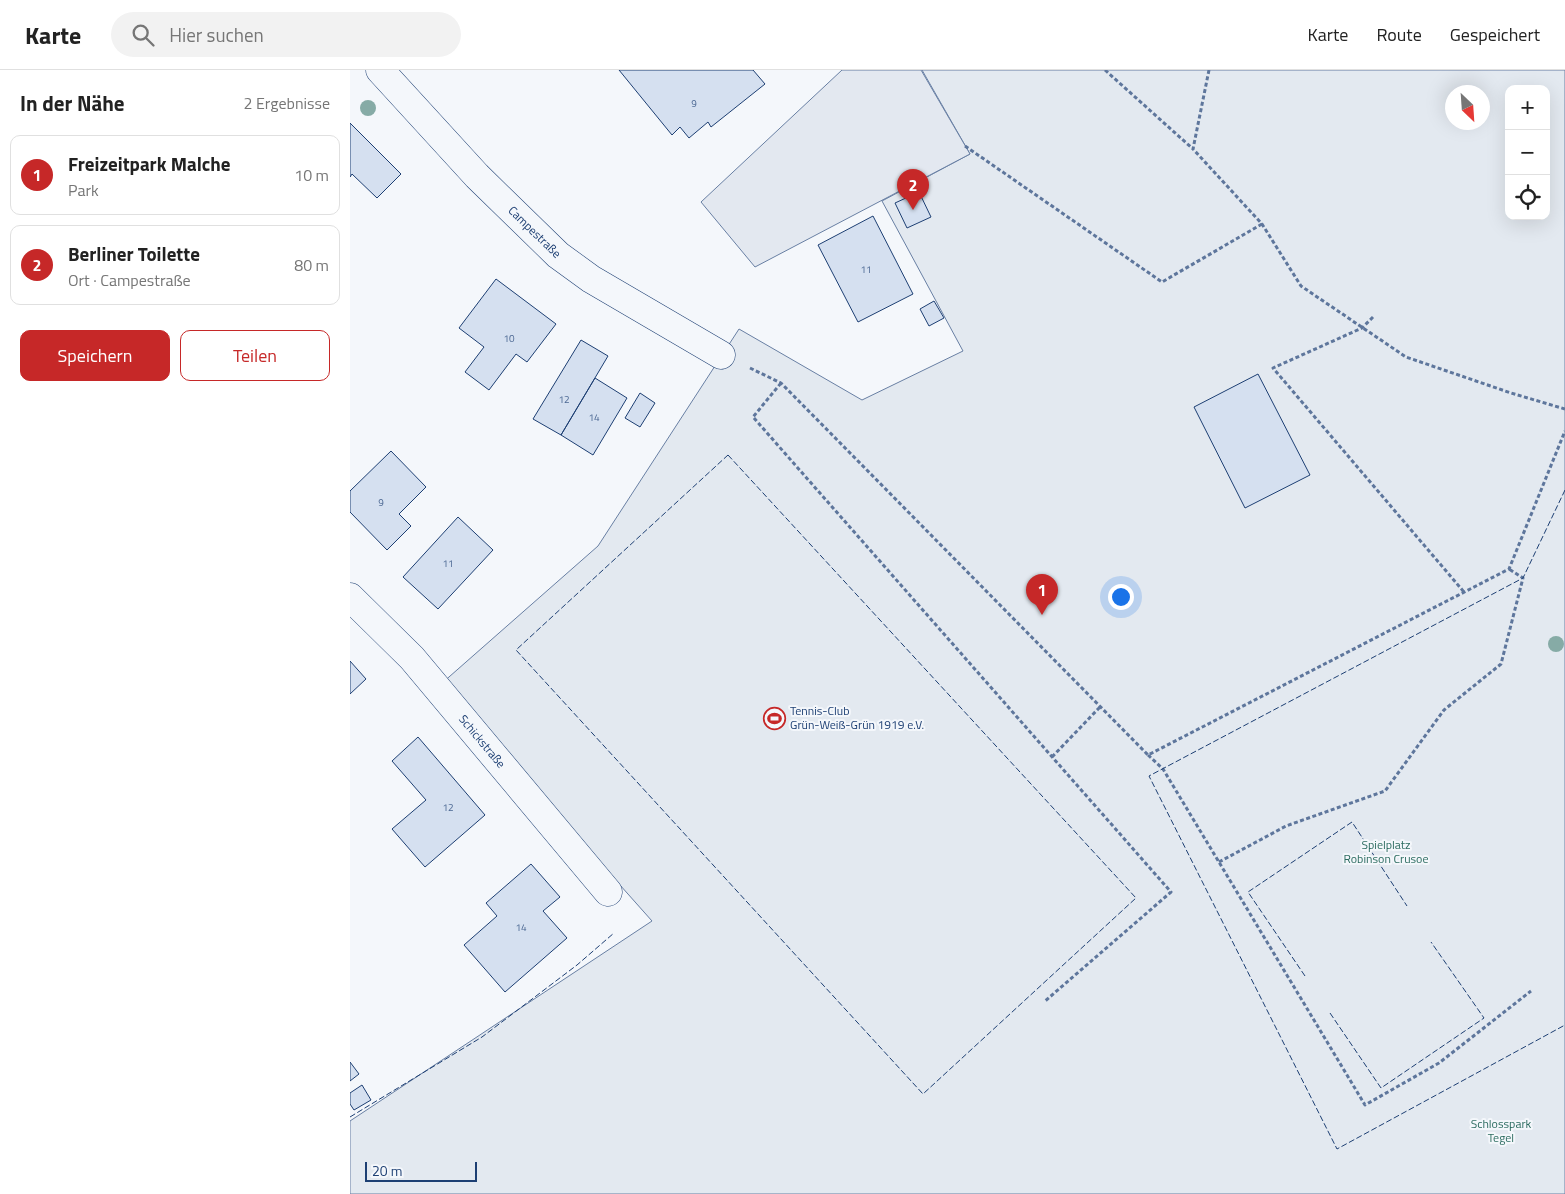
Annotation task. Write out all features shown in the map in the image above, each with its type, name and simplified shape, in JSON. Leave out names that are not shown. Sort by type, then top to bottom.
[{"type":"street","name":"Campestraße","points":[[380,70],[477,176],[558,255],[591,279],[721,355]]},
{"type":"street","name":"Schickstraße","points":[[350,597],[412,658],[608,892]]},
{"type":"path","points":[[1105,70],[1193,149],[1262,224],[1301,286],[1406,357],[1511,393],[1565,408]]},
{"type":"path","points":[[1193,149],[1209,70]]},
{"type":"path","points":[[965,146],[1162,282],[1262,224]]},
{"type":"path","points":[[1373,317],[1362,328],[1273,368],[1464,592]]},
{"type":"path","points":[[721,355],[781,383],[1163,769],[1365,1105],[1438,1063],[1531,991]]},
{"type":"path","points":[[781,383],[753,416],[1171,892],[1044,1002]]},
{"type":"path","points":[[1148,755],[1509,569],[1565,431]]},
{"type":"path","points":[[1219,862],[1286,826],[1384,791],[1444,710],[1501,664],[1522,578],[1509,569]]},
{"type":"path","points":[[1052,757],[1100,707]]},
{"type":"green space","points":[[922,70],[1565,70],[1565,1194],[350,1194],[350,1121],[652,921],[441,684],[598,546],[739,329],[862,400],[963,351],[882,201],[970,154]]},
{"type":"shaded area","points":[[842,70],[921,70],[970,154],[755,267],[701,202]]},
{"type":"building","points":[[619,70],[753,70],[765,84],[711,127],[708,122],[689,138],[680,127],[672,135]]},
{"type":"building","points":[[350,123],[401,174],[377,198],[352,174],[350,177]]},
{"type":"building","points":[[919,192],[931,217],[907,228],[895,203]]},
{"type":"building","points":[[873,216],[913,294],[858,322],[818,245]]},
{"type":"building","points":[[496,279],[556,324],[527,362],[516,354],[489,390],[465,372],[484,347],[459,328]]},
{"type":"building","points":[[934,301],[944,318],[929,326],[920,309]]},
{"type":"building","points":[[581,340],[608,356],[561,435],[533,419]]},
{"type":"building","points":[[1258,374],[1310,475],[1245,508],[1194,407]]},
{"type":"building","points":[[595,378],[627,398],[593,455],[561,435]]},
{"type":"building","points":[[640,393],[655,403],[640,427],[625,418]]},
{"type":"building","points":[[391,451],[426,487],[399,514],[411,526],[387,550],[350,512],[350,491]]},
{"type":"building","points":[[458,517],[493,550],[438,609],[403,577]]},
{"type":"building","points":[[350,661],[366,679],[350,694]]},
{"type":"building","points":[[418,737],[485,815],[425,867],[392,829],[426,800],[392,761]]},
{"type":"building","points":[[531,864],[560,897],[543,911],[567,938],[505,992],[464,945],[497,916],[486,903]]},
{"type":"building","points":[[350,1062],[359,1074],[350,1081]]},
{"type":"building","points":[[362,1085],[371,1100],[354,1110],[350,1104],[350,1093]]},
{"type":"fence","points":[[728,455],[1136,898],[923,1094],[516,650],[728,455]]},
{"type":"fence","points":[[1565,490],[1523,578],[1149,776],[1337,1149],[1565,1025]]},
{"type":"fence","points":[[1305,976],[1248,892],[1352,822],[1407,906]]},
{"type":"fence","points":[[350,1117],[482,1037],[577,965],[614,933]]},
{"type":"fence","points":[[1330,1013],[1381,1088],[1484,1018],[1431,942]]},
{"type":"place","name":"Berliner Toilette","points":[[913,210]]},
{"type":"place","name":"Freizeitpark Malche","points":[[1042,615]]},
{"type":"place","name":"Tennis-Club Grün-Weiß-Grün 1919 e.V.","points":[[774,718]]},
{"type":"park label","name":"Spielplatz Robinson Crusoe","points":[[1386,852]]},
{"type":"park label","name":"Schlosspark Tegel","points":[[1501,1131]]}]
